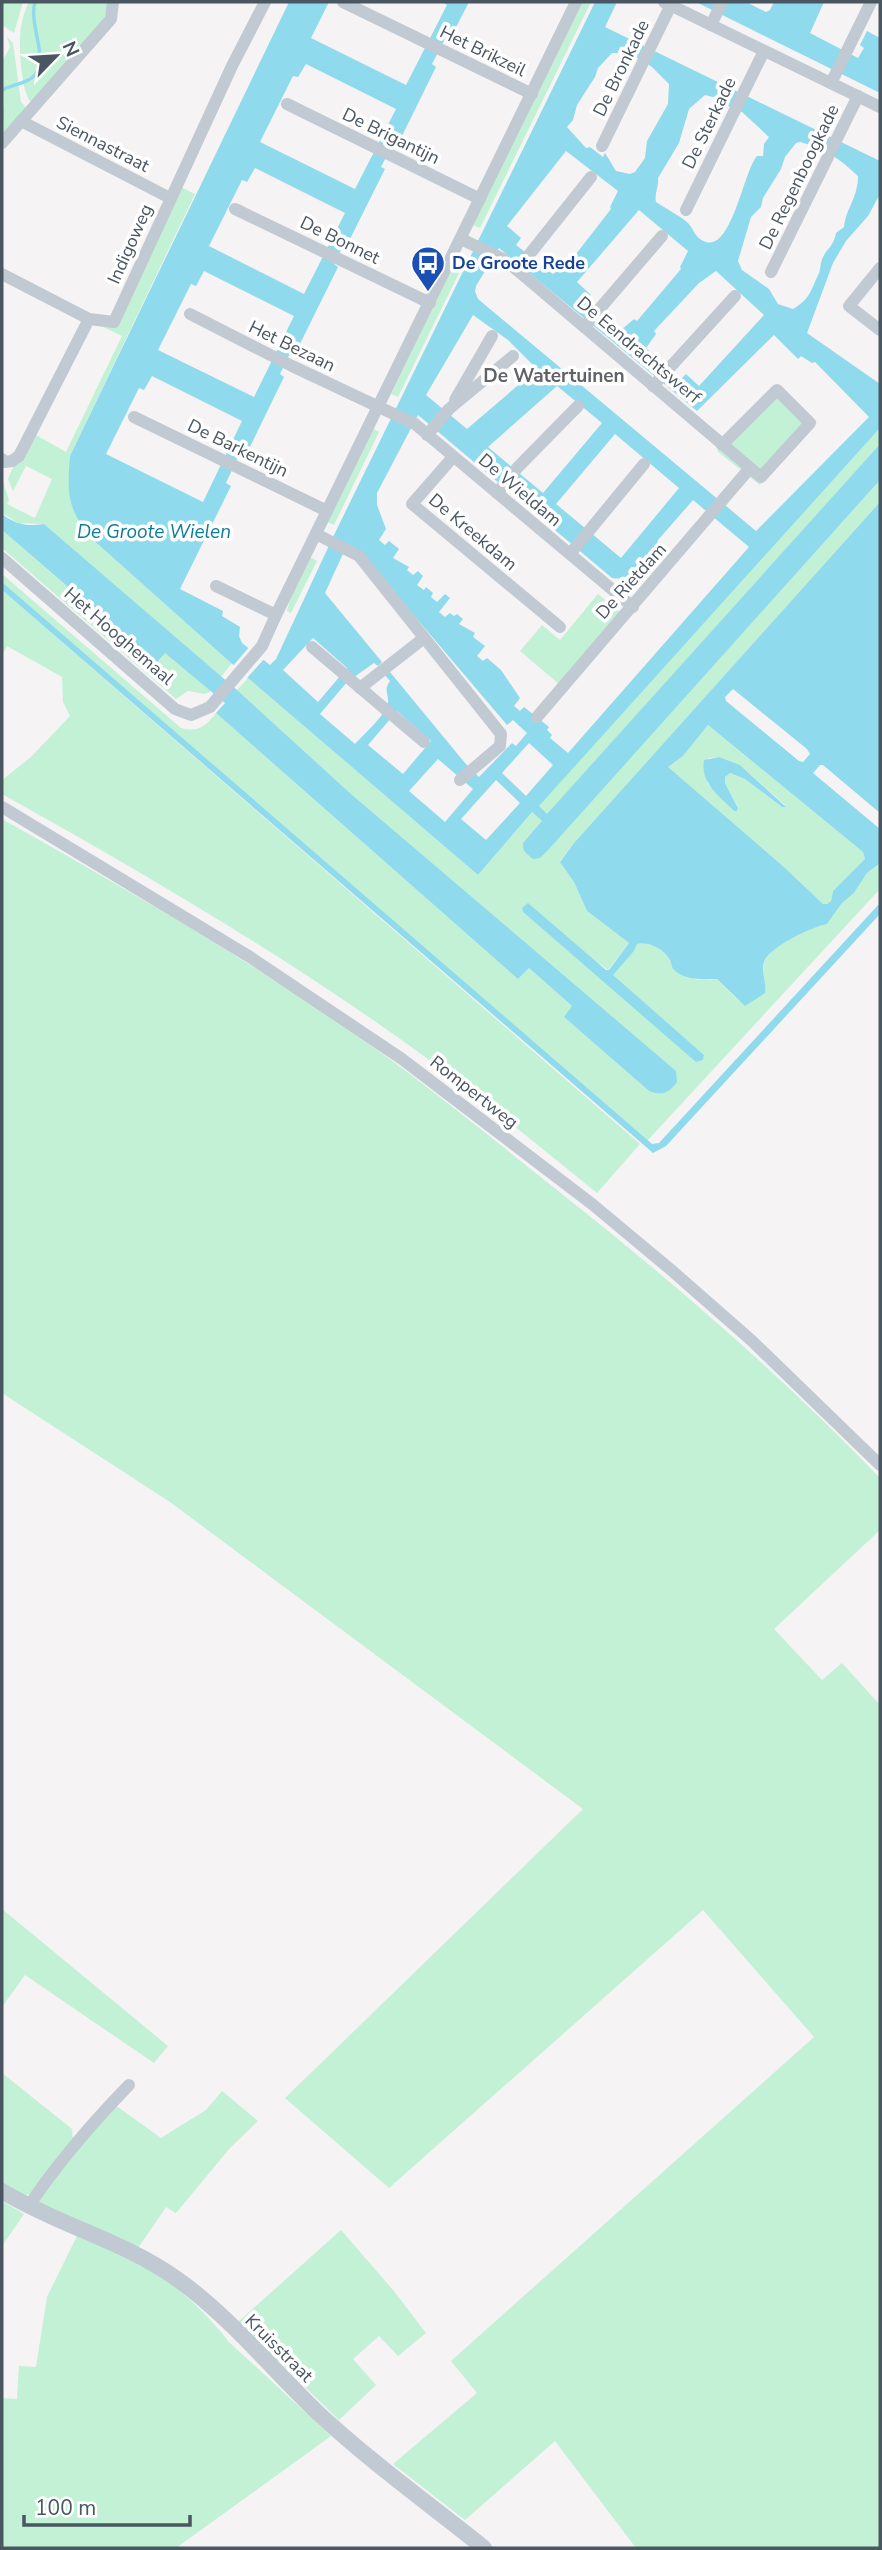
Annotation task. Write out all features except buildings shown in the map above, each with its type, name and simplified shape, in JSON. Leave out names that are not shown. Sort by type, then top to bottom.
[{"type":"street","points":[[2,143],[111,19],[113,2]]},
{"type":"street","name":"Indigoweg","points":[[89,318],[114,322],[232,66],[265,2]]},
{"type":"street","name":"Het Brikzeil","points":[[343,2],[531,94]]},
{"type":"street","points":[[216,586],[276,615],[327,511],[384,411],[430,303],[467,242],[480,199],[576,2]]},
{"type":"street","points":[[713,22],[722,2]]},
{"type":"street","points":[[833,80],[871,2]]},
{"type":"street","points":[[668,4],[713,22],[764,51],[833,80],[880,107]]},
{"type":"street","name":"De Bronkade","points":[[602,146],[651,46],[668,4]]},
{"type":"street","name":"De Sterkade","points":[[686,210],[764,51]]},
{"type":"street","name":"De Regenboogkade","points":[[771,272],[858,96]]},
{"type":"street","name":"De Brigantijn","points":[[287,104],[480,199]]},
{"type":"street","name":"Siennastraat","points":[[20,121],[170,198]]},
{"type":"street","points":[[518,268],[591,177]]},
{"type":"street","name":"De Bonnet","points":[[235,208],[430,303]]},
{"type":"street","points":[[586,326],[662,236]]},
{"type":"street","name":"De Eendrachtswerf","points":[[467,242],[518,268],[750,468]]},
{"type":"street","points":[[880,268],[849,306],[880,330]]},
{"type":"street","points":[[2,274],[89,318],[19,456],[12,461],[5,462],[2,459]]},
{"type":"street","points":[[655,384],[735,296]]},
{"type":"street","name":"Het Bezaan","points":[[190,314],[384,411]]},
{"type":"street","points":[[429,433],[449,409],[492,336]]},
{"type":"street","points":[[449,409],[513,356]]},
{"type":"street","points":[[722,445],[777,390],[810,423],[761,477],[750,468]]},
{"type":"street","points":[[499,490],[578,406]]},
{"type":"street","name":"De Wieldam","points":[[384,411],[429,433],[453,457],[499,490],[634,607]]},
{"type":"street","name":"De Barkentijn","points":[[134,417],[327,511]]},
{"type":"street","name":"De Kreekdam","points":[[453,457],[412,503],[559,627]]},
{"type":"street","points":[[571,551],[644,464]]},
{"type":"street","name":"De Rietdam","points":[[537,717],[626,611],[634,607],[750,468]]},
{"type":"street","points":[[316,534],[359,556],[499,731],[508,737],[460,780]]},
{"type":"street","name":"Het Hooghemaal","points":[[2,558],[175,709],[188,715],[197,714],[210,707],[218,698],[260,649],[276,615]]},
{"type":"street","points":[[357,685],[424,638]]},
{"type":"street","points":[[313,647],[424,742]]},
{"type":"street","name":"Rompertweg","points":[[2,807],[250,957],[402,1059],[592,1204],[670,1269],[761,1350],[880,1465]]},
{"type":"street","points":[[28,2207],[83,2132],[129,2085]]},
{"type":"street","name":"Kruisstraat","points":[[2,2191],[28,2207],[153,2262],[181,2281],[210,2306],[321,2416],[484,2548]]},
{"type":"green space","points":[[2,2],[23,2],[14,33],[2,25]]},
{"type":"green space","points":[[29,2],[108,2],[103,20],[32,103],[25,90],[20,44],[22,21]]},
{"type":"green space","points":[[582,2],[591,2],[480,228],[473,225]]},
{"type":"green space","points":[[7,37],[13,43],[21,102],[27,109],[2,138],[2,62],[10,47]]},
{"type":"green space","points":[[181,187],[195,194],[70,456],[91,538],[232,663],[221,677],[44,524],[18,523],[2,513],[2,478],[9,500],[7,504],[35,518],[52,479],[26,466],[13,491],[8,479],[14,465],[19,464],[36,435],[66,452],[122,336],[101,326],[110,325]]},
{"type":"green space","points":[[456,259],[464,263],[398,397],[391,394]]},
{"type":"green space","points":[[782,389],[817,422],[760,485],[717,451]]},
{"type":"green space","points":[[372,428],[379,432],[334,525],[327,522]]},
{"type":"green space","points":[[880,428],[880,444],[547,815],[538,806]]},
{"type":"green space","points":[[880,480],[880,502],[560,861],[574,882],[587,911],[629,943],[608,970],[522,908],[523,912],[697,1062],[704,1055],[612,975],[637,944],[660,949],[678,974],[689,978],[717,979],[739,1001],[764,978],[764,963],[768,956],[792,938],[827,924],[842,903],[854,893],[867,873],[880,863],[880,889],[647,1141],[2,582],[2,574],[181,728],[192,730],[201,727],[216,713],[518,979],[529,968],[573,1007],[564,1017],[649,1091],[675,1071],[351,794],[237,690],[248,678],[478,875],[532,812],[542,821],[540,858]]},
{"type":"green space","points":[[2,530],[155,663],[165,652],[211,691],[205,694],[188,691],[176,699],[2,548]]},
{"type":"green space","points":[[310,557],[317,561],[291,613],[287,611],[292,592]]},
{"type":"green space","points":[[2,590],[640,1144],[597,1193],[448,1074],[348,1003],[202,910],[2,794],[2,780],[31,757],[70,716],[63,702],[62,677],[7,646],[2,656]]},
{"type":"green space","points":[[598,594],[620,612],[559,684],[520,651],[542,625],[560,640]]},
{"type":"green space","points":[[708,725],[863,852],[865,859],[833,891],[831,901],[823,904],[667,767],[683,756]],"holes":[[[719,757],[740,765],[785,805],[782,807],[745,779],[730,773],[724,777],[738,807],[734,811],[707,783],[708,758]]]},
{"type":"green space","points":[[2,819],[220,946],[402,1068],[604,1227],[686,1296],[805,1403],[880,1478],[880,1530],[774,1629],[822,1680],[842,1663],[880,1705],[880,2548],[636,2548],[555,2441],[465,2520],[393,2464],[477,2393],[451,2361],[814,2037],[703,1910],[389,2188],[285,2098],[583,1809],[170,1502],[2,1393]]},
{"type":"green space","points":[[2,1909],[168,2046],[154,2063],[25,1975],[2,2007]]},
{"type":"green space","points":[[2,2073],[72,2129],[73,2139],[33,2192],[25,2195],[17,2194],[2,2184]]},
{"type":"green space","points":[[222,2091],[258,2121],[230,2148],[176,2213],[166,2207],[138,2248],[38,2202],[39,2194],[115,2105],[161,2138],[206,2110]]},
{"type":"green space","points":[[2,2201],[24,2214],[2,2246]]},
{"type":"green space","points":[[341,2230],[426,2333],[398,2356],[379,2336],[353,2359],[376,2385],[339,2420],[238,2322]]},
{"type":"green space","points":[[77,2236],[147,2267],[170,2283],[202,2311],[229,2342],[331,2436],[176,2548],[2,2548],[2,2398],[17,2399],[19,2366],[36,2367],[47,2297]]},
{"type":"water","name":"De Groote Wielen","points":[[289,2],[329,2],[311,38],[406,85],[447,5],[442,2],[469,2],[452,35],[448,33],[432,64],[436,67],[399,142],[395,140],[381,167],[385,169],[344,251],[341,250],[334,264],[338,267],[297,350],[293,347],[280,374],[284,377],[247,453],[241,451],[226,483],[231,486],[180,589],[223,611],[222,616],[240,627],[239,636],[242,643],[270,665],[276,659],[595,2],[617,2],[605,27],[880,161],[880,194],[868,216],[846,241],[833,263],[807,333],[880,384],[880,428],[539,806],[547,814],[880,444],[880,480],[540,858],[533,859],[523,848],[523,843],[542,821],[532,812],[478,875],[248,678],[91,538],[77,518],[70,500],[70,456]],"holes":[[[612,53],[629,53],[652,67],[669,84],[668,104],[647,141],[645,158],[635,172],[630,174],[616,171],[605,153],[603,157],[590,147],[586,148],[567,127],[573,120],[577,105],[598,68]],[[306,64],[396,109],[355,189],[260,142],[293,76],[298,77]],[[705,95],[717,96],[728,106],[742,112],[769,137],[764,144],[763,156],[757,156],[752,164],[730,222],[715,241],[702,241],[681,217],[656,202],[658,178],[679,143],[689,109]],[[800,142],[831,155],[858,176],[844,227],[836,233],[823,257],[809,294],[793,309],[778,304],[769,289],[742,270],[738,261],[751,217],[761,207],[763,198],[781,169],[785,157],[796,143]],[[566,151],[618,191],[611,209],[569,263],[567,261],[553,274],[516,245],[521,238],[507,226]],[[255,168],[345,213],[304,294],[209,246],[242,180],[247,182]],[[639,210],[688,251],[681,269],[637,321],[634,319],[620,331],[586,302],[591,295],[577,282]],[[499,248],[697,411],[774,335],[798,359],[801,356],[812,363],[815,362],[869,417],[756,531],[478,299],[476,286]],[[204,271],[294,316],[254,397],[158,350],[191,284],[196,286]],[[716,271],[764,315],[699,386],[686,374],[680,380],[646,348],[656,334],[654,331],[699,283]],[[473,315],[508,340],[537,369],[467,429],[426,395]],[[152,376],[242,421],[203,502],[106,454],[139,388],[144,390]],[[557,386],[602,423],[543,493],[488,447]],[[418,415],[612,578],[626,577],[638,569],[658,540],[693,500],[749,547],[568,753],[550,738],[552,735],[547,730],[549,727],[524,707],[520,711],[514,706],[520,698],[501,670],[487,658],[483,661],[477,656],[485,646],[473,637],[475,633],[459,624],[463,619],[457,614],[454,616],[450,613],[445,617],[439,612],[450,598],[445,594],[437,602],[426,587],[424,590],[417,585],[423,576],[418,571],[413,575],[407,570],[409,567],[393,558],[399,549],[389,541],[385,545],[379,540],[386,529],[377,505],[377,493]],[[615,434],[679,488],[621,558],[556,504]],[[347,545],[360,552],[507,725],[513,720],[527,733],[516,746],[512,743],[479,777],[390,672],[385,675],[390,681],[386,708],[355,744],[320,714],[347,682],[374,663],[378,666],[382,662],[325,593]],[[313,638],[347,668],[318,702],[283,670]],[[397,711],[431,741],[403,774],[368,745]],[[529,743],[553,765],[526,796],[502,773]],[[438,759],[473,789],[445,822],[409,791]],[[496,780],[520,803],[486,840],[461,819]]]},
{"type":"water","points":[[696,2],[746,2],[766,12],[774,2],[824,2],[810,33],[858,58],[864,48],[860,45],[867,31],[880,38],[880,93]]},
{"type":"water","points":[[880,502],[880,813],[823,765],[813,773],[880,829],[880,863],[867,873],[854,893],[842,903],[827,924],[793,938],[769,955],[763,968],[765,993],[745,1006],[717,979],[694,979],[678,974],[664,952],[651,945],[637,944],[613,975],[704,1055],[703,1060],[696,1062],[523,912],[522,908],[528,903],[606,970],[609,970],[629,943],[587,911],[574,882],[560,862],[574,843]],"holes":[[[733,689],[807,749],[810,754],[803,762],[726,701],[725,697]],[[708,725],[863,852],[865,859],[833,891],[831,901],[827,904],[823,904],[668,767],[683,756]]]},
{"type":"water","points":[[2,514],[22,524],[44,524],[237,690],[351,794],[676,1071],[677,1082],[674,1086],[661,1093],[649,1091],[564,1017],[572,1006],[529,968],[518,979],[216,713],[225,703],[165,653],[156,663],[2,530]]},
{"type":"water","points":[[2,582],[652,1144],[659,1143],[880,903],[880,914],[666,1146],[653,1153],[2,590]]},
{"type":"water","points":[[719,757],[740,765],[786,807],[782,807],[745,779],[730,773],[725,777],[725,783],[738,808],[734,811],[712,788],[705,776],[704,760]]},
{"type":"pier","points":[[251,645],[265,658],[246,679],[232,667]]},
{"type":"waterway","points":[[2,90],[30,79],[38,71],[40,53],[34,21],[35,2]]},
{"type":"waterway","points":[[2,109],[2,118]]},
{"type":"place","name":"De Groote Rede","points":[[428,293]]},
{"type":"district","name":"De Watertuinen","points":[[554,375]]}]
